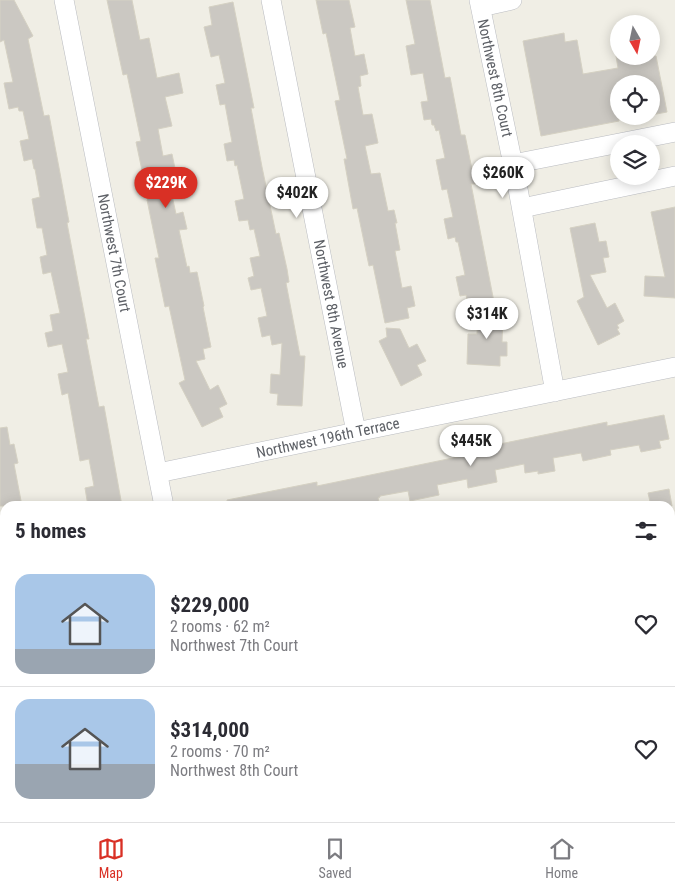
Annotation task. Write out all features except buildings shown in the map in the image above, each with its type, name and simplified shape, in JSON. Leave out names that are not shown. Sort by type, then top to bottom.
[{"type":"street","name":"Northwest 7th Court","points":[[64,0],[163,501]]},
{"type":"street","name":"Northwest 8th Avenue","points":[[272,0],[356,432]]},
{"type":"street","points":[[480,4],[512,0]]},
{"type":"street","name":"Northwest 8th Court","points":[[480,4],[522,208],[555,392]]},
{"type":"street","points":[[513,164],[675,132]]},
{"type":"street","points":[[522,208],[675,176]]},
{"type":"street","name":"Northwest 196th Terrace","points":[[158,473],[675,368]]}]
